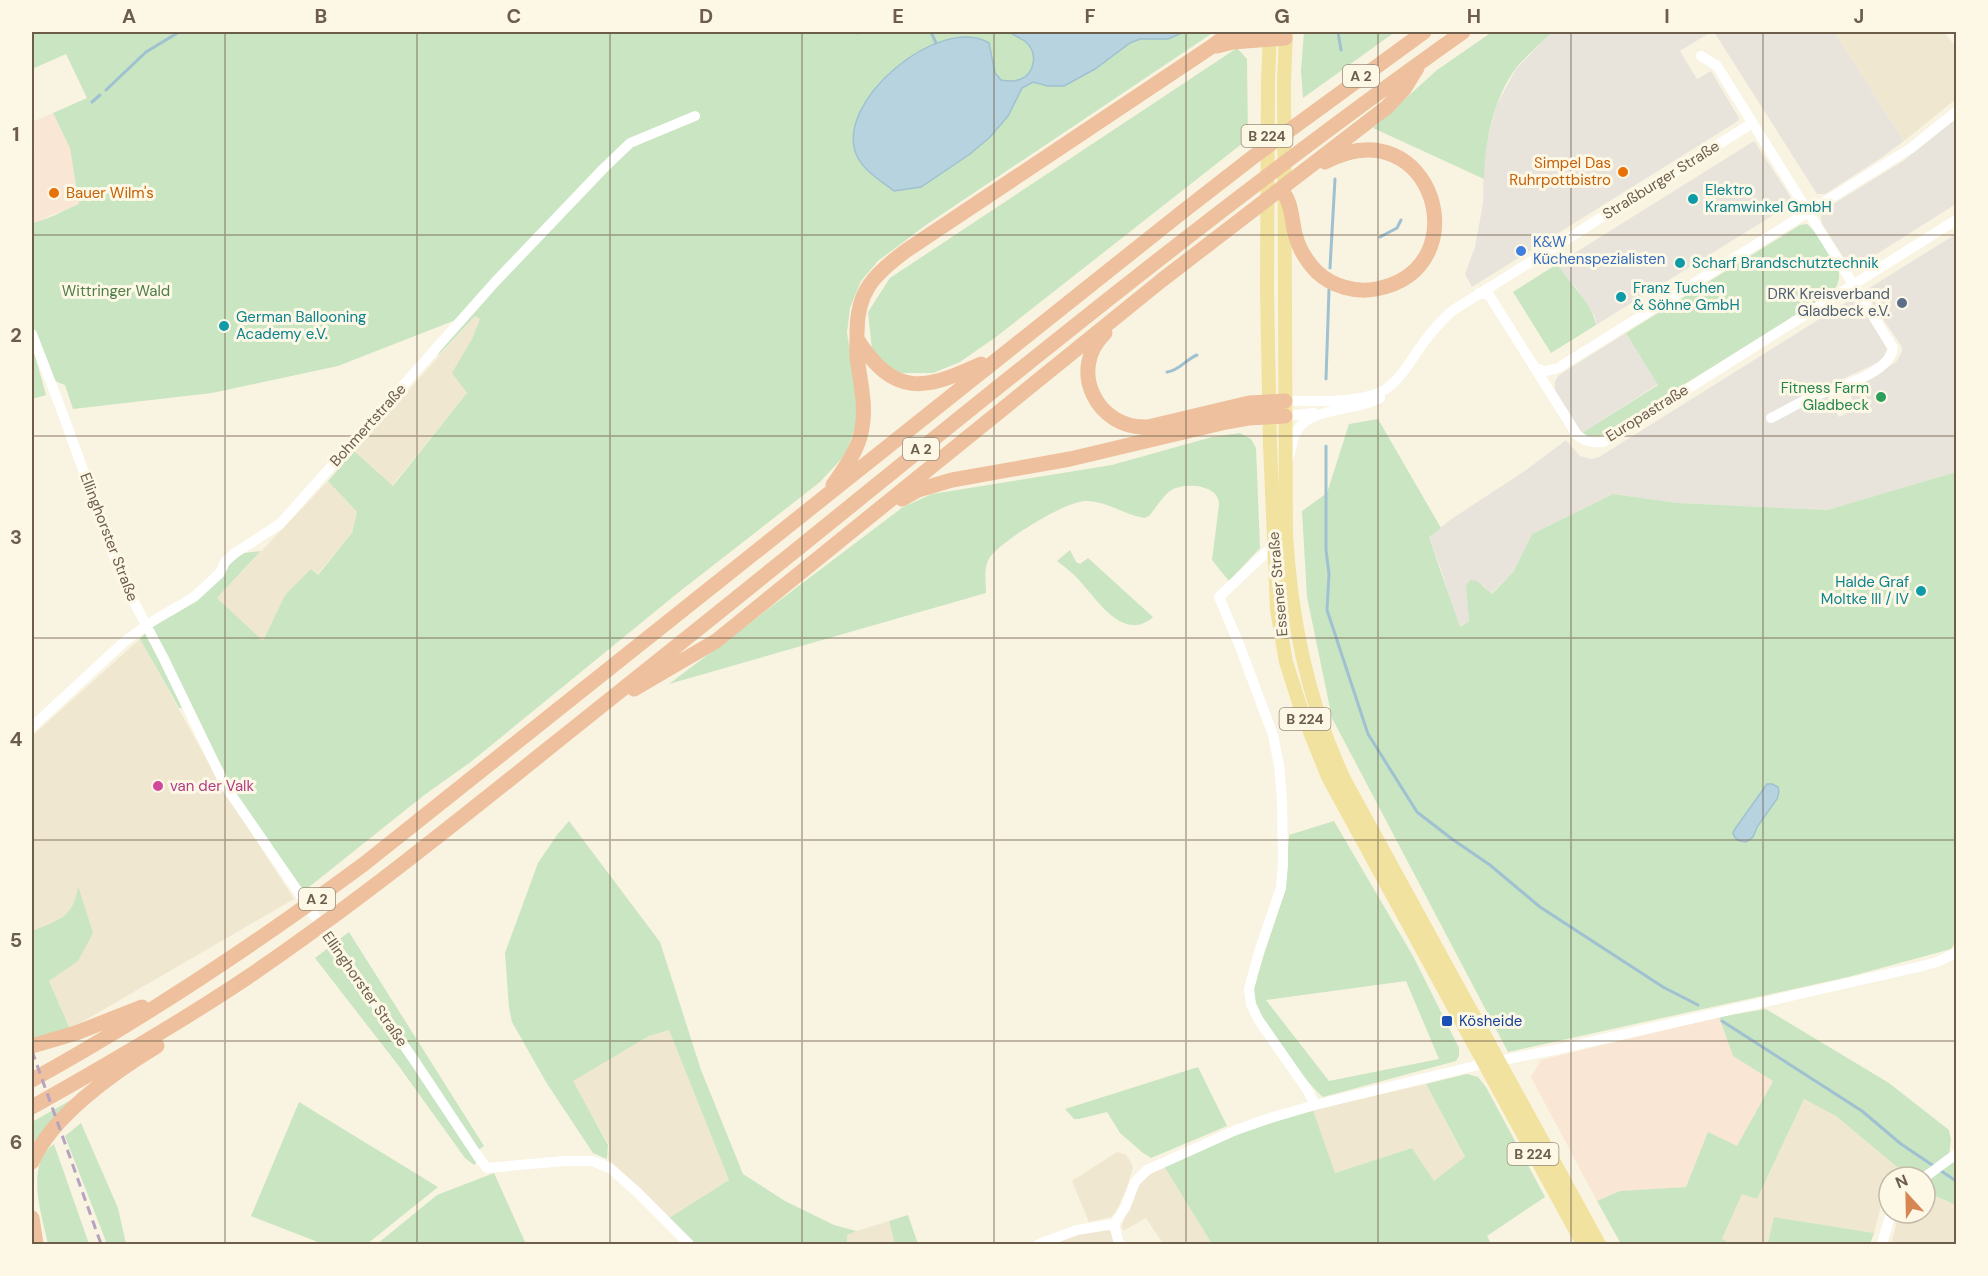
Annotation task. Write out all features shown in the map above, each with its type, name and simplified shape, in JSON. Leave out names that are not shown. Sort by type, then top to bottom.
[{"type":"highway","points":[[827,496],[852,456],[862,428],[864,398],[857,360],[857,312],[862,295],[871,281],[886,266],[1231,32]]},
{"type":"highway","name":"A 2","points":[[32,1080],[176,995],[265,936],[364,864],[1252,157],[1424,32]]},
{"type":"highway","name":"A 2","points":[[32,1107],[191,1014],[312,932],[407,861],[1252,187],[1463,32]]},
{"type":"highway","points":[[1211,47],[1277,34]]},
{"type":"highway","points":[[592,713],[716,640],[1162,280],[1387,106],[1404,89],[1420,62]]},
{"type":"highway","points":[[1286,197],[1291,207],[1295,235],[1300,248],[1316,271],[1335,284],[1367,291],[1383,288],[1409,275],[1423,260],[1432,241],[1436,219],[1435,209],[1424,181],[1411,166],[1393,156],[1368,149],[1338,155],[1298,176]]},
{"type":"highway","points":[[1162,280],[1158,288],[1110,328],[1094,347],[1088,376],[1090,387],[1101,407],[1117,421],[1136,428],[1225,407],[1285,401]]},
{"type":"highway","points":[[857,339],[868,357],[881,371],[896,380],[910,384],[927,385],[946,379],[1005,352]]},
{"type":"highway","points":[[873,514],[918,490],[952,480],[1070,459],[1201,426],[1248,418],[1277,417]]},
{"type":"highway","points":[[32,1046],[76,1033],[176,995]]},
{"type":"highway","points":[[32,1162],[46,1136],[76,1106],[140,1056],[177,1034],[191,1014]]},
{"type":"highway","points":[[32,1218],[36,1245]]},
{"type":"main road","name":"Essener Straße","points":[[1277,34],[1286,197],[1285,401],[1277,417],[1274,544],[1279,621],[1286,662],[1302,712],[1328,777],[1583,1245]]},
{"type":"main road","name":"Essener Straße","points":[[1277,34],[1267,290],[1269,401],[1277,417],[1285,476],[1287,553],[1293,605],[1303,658],[1326,737],[1346,782],[1599,1245]]},
{"type":"street","points":[[1701,56],[1717,66],[1751,124],[1893,348],[1892,356],[1865,376],[1836,390],[1816,395],[1771,418]]},
{"type":"street","points":[[1535,368],[1546,371],[1556,369],[1911,148],[1956,112]]},
{"type":"street","name":"Bohmertstraße","points":[[32,727],[125,641],[194,597],[220,573],[225,562],[280,524],[495,282],[630,143],[695,116]]},
{"type":"street","name":"Straßburger Straße","points":[[1479,293],[1751,124]]},
{"type":"street","name":"Europastraße","points":[[1479,293],[1489,295],[1577,435],[1594,443],[1603,442],[1956,220]]},
{"type":"street","points":[[1285,401],[1350,399],[1371,396],[1386,389],[1398,377],[1438,324],[1452,311],[1479,293]]},
{"type":"street","name":"Ellinghorster Straße","points":[[32,334],[62,409],[124,583],[226,787],[487,1168],[564,1161],[592,1161],[601,1164],[610,1168],[637,1192],[689,1245]]},
{"type":"street","points":[[1277,417],[1371,403],[1385,396],[1401,381],[1412,359]]},
{"type":"street","points":[[1285,476],[1296,433],[1307,419],[1322,412]]},
{"type":"street","points":[[1274,544],[1219,597],[1273,735],[1279,765],[1282,801],[1281,888],[1256,961],[1249,989],[1251,1004],[1258,1019],[1308,1091],[1315,1105]]},
{"type":"street","points":[[1039,1245],[1077,1230],[1114,1224],[1125,1208],[1135,1182],[1147,1170],[1236,1130],[1315,1105],[1498,1060],[1559,1049],[1918,967],[1937,962],[1956,953]]},
{"type":"street","points":[[1937,1168],[1952,1157]]},
{"type":"street","points":[[1114,1224],[1119,1245]]},
{"type":"street","points":[[1882,1245],[1888,1225]]},
{"type":"shaded area","points":[[1552,32],[1711,32],[1680,51],[1697,79],[1711,71],[1739,118],[1738,121],[1472,287],[1465,274],[1475,247],[1483,203],[1484,155],[1496,106],[1516,69]]},
{"type":"shaded area","points":[[1714,32],[1834,32],[1904,141],[1825,194],[1817,194]]},
{"type":"shaded area","points":[[1834,32],[1944,32],[1956,47],[1956,99],[1904,141]]},
{"type":"shaded area","points":[[53,113],[70,148],[79,204],[42,221],[32,223],[32,149],[35,148],[32,122]]},
{"type":"shaded area","points":[[1956,119],[1956,204],[1853,269],[1822,224],[1822,211],[1903,161]]},
{"type":"shaded area","points":[[1754,141],[1793,203],[1596,325],[1595,317],[1575,286],[1568,281],[1557,264]]},
{"type":"shaded area","points":[[1956,234],[1956,472],[1827,510],[1678,503],[1613,494],[1532,534],[1514,571],[1491,594],[1484,586],[1466,586],[1469,621],[1459,627],[1429,537],[1450,520],[1526,470],[1566,440],[1580,456],[1591,459],[1599,457],[1853,298],[1860,302],[1887,349],[1884,357],[1877,363],[1823,388],[1839,417],[1857,408],[1850,395],[1851,390],[1896,362],[1902,352],[1902,347],[1867,295],[1866,290]]},
{"type":"shaded area","points":[[475,316],[480,319],[472,339],[467,393],[392,486],[354,451]]},
{"type":"shaded area","points":[[1626,333],[1658,384],[1582,433],[1555,390],[1555,381],[1559,375]]},
{"type":"shaded area","points":[[328,481],[357,512],[352,533],[317,575],[312,569],[285,595],[263,642],[217,598]]},
{"type":"shaded area","points":[[140,639],[223,789],[294,899],[70,1029],[49,980],[78,961],[78,888],[76,901],[70,911],[58,920],[32,931],[32,736]]},
{"type":"shaded area","points":[[1719,1017],[1733,1056],[1773,1080],[1737,1146],[1708,1133],[1686,1187],[1620,1191],[1597,1201],[1531,1077],[1541,1060]]},
{"type":"shaded area","points":[[669,1030],[729,1180],[669,1218],[608,1160],[609,1145],[572,1081],[649,1036]]},
{"type":"shaded area","points":[[1426,1084],[1465,1158],[1434,1181],[1412,1148],[1335,1173],[1313,1110]]},
{"type":"shaded area","points":[[1804,1099],[1836,1116],[1895,1165],[1877,1165],[1877,1221],[1874,1233],[1774,1217],[1769,1243],[1772,1244],[1732,1244],[1722,1240],[1742,1193],[1757,1199]]},
{"type":"shaded area","points":[[1117,1152],[1125,1154],[1133,1168],[1126,1190],[1116,1212],[1111,1217],[1089,1222],[1072,1181]]},
{"type":"shaded area","points":[[1164,1166],[1212,1244],[1163,1244],[1146,1218],[1123,1231],[1122,1225],[1131,1195],[1143,1178]]},
{"type":"shaded area","points":[[1937,1196],[1956,1205],[1956,1244],[1891,1244],[1896,1225],[1937,1225]]},
{"type":"shaded area","points":[[889,1221],[895,1244],[847,1244],[846,1234]]},
{"type":"shaded area","points":[[1107,1229],[1113,1233],[1114,1244],[1046,1244],[1077,1233]]},
{"type":"shaded area","points":[[907,1242],[918,1244],[895,1244]]},
{"type":"green space","name":"Wittringer Wald","points":[[32,32],[1214,32],[926,225],[878,261],[861,281],[850,308],[847,333],[858,399],[855,427],[846,454],[820,482],[679,592],[472,761],[423,796],[304,891],[245,812],[191,707],[179,708],[140,639],[155,623],[177,611],[236,554],[261,551],[217,598],[263,641],[285,595],[311,569],[318,575],[352,533],[357,512],[328,481],[354,451],[393,486],[467,393],[452,373],[472,339],[480,319],[475,316],[438,356],[453,321],[338,366],[212,393],[73,409],[65,385],[54,379],[32,325],[32,223],[79,204],[70,148],[53,113],[87,98],[66,54],[32,69]]},
{"type":"green space","points":[[1304,32],[1395,32],[1303,98],[1301,71]]},
{"type":"green space","points":[[1492,32],[1552,32],[1516,68],[1501,93],[1488,136],[1484,179],[1373,128],[1437,70]]},
{"type":"green space","points":[[1237,48],[1247,59],[1248,139],[996,337],[960,362],[933,373],[894,373],[872,350],[868,312],[890,278]]},
{"type":"green space","points":[[1807,224],[1826,247],[1837,268],[1839,278],[1834,291],[1603,435],[1587,436],[1582,433],[1658,385],[1626,333],[1800,225]]},
{"type":"green space","points":[[1557,264],[1586,301],[1596,325],[1551,353],[1513,292]]},
{"type":"green space","points":[[32,345],[46,395],[32,399]]},
{"type":"green space","points":[[1378,419],[1441,528],[1429,537],[1460,627],[1469,621],[1466,586],[1470,580],[1477,581],[1492,594],[1514,571],[1532,534],[1613,494],[1678,503],[1827,510],[1956,472],[1956,941],[1951,949],[1848,977],[1508,1052],[1332,718],[1307,597],[1302,511],[1327,493],[1349,424]]},
{"type":"green space","points":[[1240,433],[1251,439],[1256,448],[1260,548],[1229,581],[1212,560],[1219,505],[1218,498],[1213,492],[1199,486],[1175,488],[1164,496],[1149,516],[1144,518],[1101,503],[1077,502],[1035,523],[1007,541],[990,557],[985,575],[986,593],[669,684],[903,507],[932,494],[1112,465],[1212,437]]},
{"type":"green space","points":[[1070,550],[1076,562],[1080,564],[1088,558],[1153,617],[1142,624],[1132,625],[1112,616],[1077,577],[1057,561]]},
{"type":"green space","points":[[569,821],[660,942],[701,1070],[743,1174],[785,1201],[834,1225],[856,1231],[847,1235],[847,1244],[694,1244],[669,1218],[729,1180],[669,1030],[649,1036],[573,1081],[608,1145],[607,1159],[593,1153],[546,1082],[512,1022],[505,953],[538,863]]},
{"type":"green space","points":[[1334,821],[1413,956],[1459,1048],[1456,1061],[1323,1097],[1284,1050],[1263,1020],[1253,997],[1254,985],[1285,890],[1289,835]],"holes":[[[1406,981],[1439,1059],[1329,1081],[1266,1000]]]},
{"type":"green space","points":[[78,886],[93,933],[78,961],[49,981],[70,1029],[32,1040],[32,931],[57,920],[69,911],[76,897]]},
{"type":"green space","points":[[349,932],[484,1146],[473,1154],[478,1160],[474,1165],[465,1158],[398,1065],[315,958]]},
{"type":"green space","points":[[1766,1009],[1889,1083],[1949,1130],[1951,1140],[1949,1156],[1956,1161],[1956,1205],[1937,1196],[1937,1165],[1895,1165],[1836,1116],[1804,1099],[1757,1199],[1742,1194],[1722,1239],[1732,1244],[1621,1244],[1597,1201],[1620,1191],[1686,1187],[1708,1132],[1737,1146],[1773,1081],[1733,1056],[1719,1017]]},
{"type":"green space","points":[[1198,1067],[1227,1126],[1151,1158],[1120,1133],[1107,1112],[1074,1119],[1065,1109]]},
{"type":"green space","points":[[1467,1074],[1478,1077],[1486,1087],[1545,1197],[1487,1236],[1491,1244],[1212,1244],[1164,1166],[1234,1135],[1313,1110],[1335,1173],[1412,1148],[1434,1181],[1465,1157],[1426,1084]]},
{"type":"green space","points":[[76,1097],[32,1151],[32,1122]]},
{"type":"green space","points":[[299,1102],[438,1187],[367,1244],[323,1244],[251,1216]]},
{"type":"green space","points":[[81,1123],[118,1208],[126,1244],[107,1244],[65,1136]]},
{"type":"green space","points":[[54,1144],[89,1244],[48,1244],[39,1205],[37,1177],[45,1153]]},
{"type":"green space","points":[[494,1173],[526,1244],[377,1244],[437,1195]]},
{"type":"green space","points":[[908,1215],[918,1244],[907,1242],[895,1244],[889,1221]]},
{"type":"green space","points":[[1774,1217],[1874,1233],[1870,1244],[1772,1244],[1768,1243]]},
{"type":"water","points":[[1010,32],[1184,32],[1168,39],[1140,39],[1130,43],[1095,69],[1064,86],[1048,86],[1033,82],[1022,88],[1008,116],[990,137],[970,154],[921,187],[894,191],[864,166],[857,156],[854,134],[860,111],[875,89],[896,68],[920,51],[945,40],[969,37],[989,43],[995,73],[1001,80],[1019,80],[1026,76],[1032,68],[1033,57],[1026,42]]},
{"type":"water","points":[[1767,784],[1778,787],[1777,799],[1757,827],[1753,837],[1746,842],[1738,840],[1733,833],[1735,829]]},
{"type":"waterway","points":[[106,90],[146,52],[179,32]]},
{"type":"waterway","points":[[931,32],[936,43]]},
{"type":"waterway","points":[[1338,32],[1341,50]]},
{"type":"waterway","points":[[92,102],[100,95]]},
{"type":"waterway","points":[[1330,268],[1335,179]]},
{"type":"waterway","points":[[1380,237],[1397,228],[1401,220]]},
{"type":"waterway","points":[[1326,379],[1329,289]]},
{"type":"waterway","points":[[1167,372],[1197,355]]},
{"type":"waterway","points":[[1326,446],[1326,550],[1329,574],[1327,610],[1368,734],[1417,812],[1490,865],[1540,907],[1663,987],[1698,1005]]},
{"type":"waterway","points":[[1722,1021],[1862,1111],[1901,1144],[1956,1181]]},
{"type":"railway","points":[[32,1051],[101,1244]]},
{"type":"place","name":"Simpel Das Ruhrpottbistro","points":[[1623,172]]},
{"type":"place","name":"Bauer Wilm's","points":[[54,193]]},
{"type":"place","name":"Elektro Kramwinkel GmbH","points":[[1693,199]]},
{"type":"place","name":"K&W Küchenspezialisten","points":[[1521,251]]},
{"type":"place","name":"Scharf Brandschutztechnik","points":[[1680,263]]},
{"type":"place","name":"Franz Tuchen & Söhne GmbH","points":[[1621,297]]},
{"type":"place","name":"DRK Kreisverband Gladbeck e.V.","points":[[1902,303]]},
{"type":"place","name":"German Ballooning Academy e.V.","points":[[224,326]]},
{"type":"place","name":"Fitness Farm Gladbeck","points":[[1881,397]]},
{"type":"place","name":"Halde Graf Moltke III / IV","points":[[1921,591]]},
{"type":"place","name":"van der Valk","points":[[158,786]]},
{"type":"place","name":"Kösheide","points":[[1447,1021]]}]
